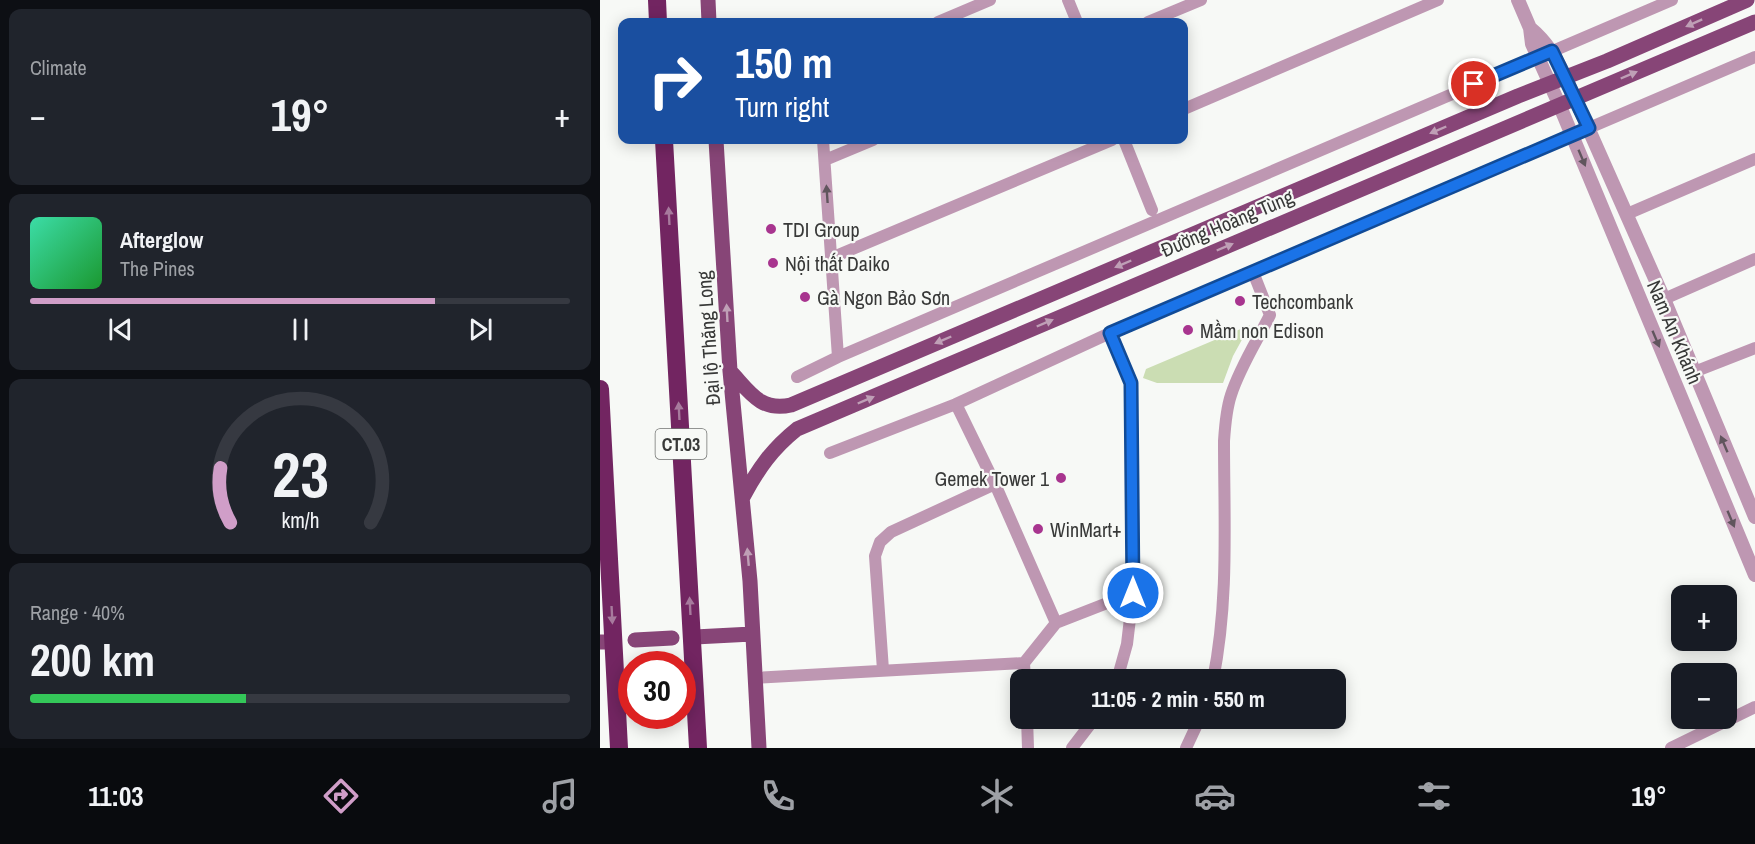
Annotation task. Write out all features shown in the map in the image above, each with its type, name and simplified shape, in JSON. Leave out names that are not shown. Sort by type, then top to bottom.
[{"type":"highway","points":[[657,0],[658,18]]},
{"type":"highway","name":"CT.03","points":[[664,144],[698,748]]},
{"type":"highway","points":[[600,389],[619,748]]},
{"type":"main road","points":[[708,0],[709,18]]},
{"type":"main road","name":"Đường Hoàng Tùng","points":[[730,371],[763,404],[782,407],[791,405],[1747,0]]},
{"type":"main road","name":"Đường Hoàng Tùng","points":[[743,497],[758,468],[797,429],[1755,22]]},
{"type":"main road","name":"Đại lộ Thăng Long","points":[[716,144],[730,371],[743,497],[759,748]]},
{"type":"main road","points":[[694,637],[752,634]]},
{"type":"main road","points":[[635,640],[672,638]]},
{"type":"street","points":[[947,18],[990,0]]},
{"type":"street","points":[[1068,0],[1075,18]]},
{"type":"street","points":[[1165,0],[1169,14]]},
{"type":"street","points":[[1158,18],[1201,0]]},
{"type":"street","points":[[1188,107],[1438,0]]},
{"type":"street","points":[[1518,0],[1530,28]]},
{"type":"street","points":[[797,377],[838,357],[1672,0]]},
{"type":"street","name":"Nam An Khánh","points":[[1530,28],[1552,51],[1566,78],[1694,372],[1750,493],[1755,517]]},
{"type":"street","name":"Nam An Khánh","points":[[1530,28],[1532,44],[1755,575]]},
{"type":"street","points":[[830,453],[956,404],[1110,333],[1755,57]]},
{"type":"street","points":[[823,144],[838,357]]},
{"type":"street","points":[[825,160],[863,144]]},
{"type":"street","points":[[831,258],[1102,144]]},
{"type":"street","points":[[1126,144],[1152,210]]},
{"type":"street","points":[[1627,214],[1755,159]]},
{"type":"street","points":[[1664,299],[1755,259]]},
{"type":"street","points":[[1628,270],[1647,262]]},
{"type":"street","points":[[1215,669],[1224,599],[1226,416],[1240,373],[1270,315],[1253,272]]},
{"type":"street","points":[[1110,333],[1131,383],[1133,593],[1127,645],[1120,669]]},
{"type":"street","points":[[1694,372],[1755,348]]},
{"type":"street","points":[[956,404],[995,484],[1056,622]]},
{"type":"street","points":[[883,670],[875,556],[880,542],[891,532],[995,484]]},
{"type":"street","points":[[1024,669],[1024,663],[1056,622],[1133,593]]},
{"type":"street","points":[[755,678],[1024,663]]},
{"type":"street","points":[[1671,748],[1696,743],[1755,707]]},
{"type":"street","points":[[1027,729],[1028,748]]},
{"type":"street","points":[[1072,748],[1087,729]]},
{"type":"street","points":[[1186,748],[1195,729]]},
{"type":"green space","points":[[1250,325],[1233,356],[1223,383],[1157,383],[1143,378],[1146,369]]},
{"type":"place","name":"TDI Group","points":[[771,229]]},
{"type":"place","name":"Nội thất Daiko","points":[[773,263]]},
{"type":"place","name":"Gà Ngon Bảo Sơn","points":[[805,297]]},
{"type":"place","name":"Techcombank","points":[[1240,301]]},
{"type":"place","name":"Mầm non Edison","points":[[1188,330]]},
{"type":"place","name":"Gemek Tower 1","points":[[1061,478]]},
{"type":"place","name":"WinMart+","points":[[1038,529]]},
{"type":"route","points":[[1133,593],[1131,383],[1110,333],[1589,128],[1552,51],[1474,84]]}]
